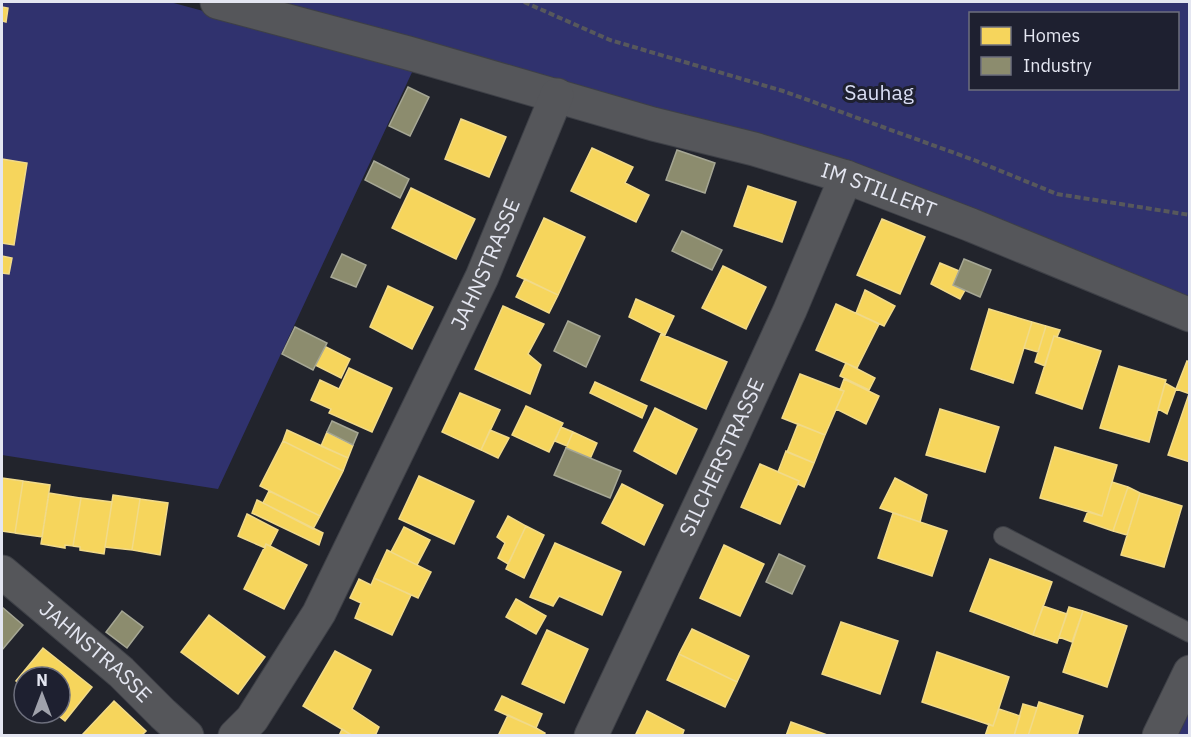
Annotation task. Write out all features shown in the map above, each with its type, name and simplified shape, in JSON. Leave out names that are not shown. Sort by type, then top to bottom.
[{"type":"street","points":[[217,2],[557,95]]},
{"type":"street","name":"IM STILLERT","points":[[557,95],[653,124],[754,149],[846,177],[971,225],[1190,315]]},
{"type":"street","name":"JAHNSTRASSE","points":[[235,735],[252,719],[319,613],[482,277],[557,95]]},
{"type":"street","name":"SILCHERSTRASSE","points":[[591,735],[790,310],[846,177]]},
{"type":"street","name":"JAHNSTRASSE","points":[[2,572],[122,672],[169,721],[187,735]]},
{"type":"street","points":[[1159,735],[1190,672]]},
{"type":"lane","points":[[1003,536],[1190,633]]},
{"type":"path","points":[[524,2],[610,40],[783,91],[974,160],[1057,195],[1190,215]]},
{"type":"green space","points":[[2,2],[170,2],[414,68],[218,489],[2,455]]},
{"type":"green space","name":"Sauhag","points":[[217,2],[1189,2],[1189,315],[971,225]]},
{"type":"green space","points":[[1189,672],[1189,735],[1159,735]]},
{"type":"building: Homes","points":[[2,7],[8,8],[6,22],[2,21]]},
{"type":"building: Homes","points":[[461,119],[506,137],[489,177],[445,159]]},
{"type":"building: Homes","points":[[592,148],[633,167],[625,183],[649,195],[636,222],[571,191]]},
{"type":"building: Homes","points":[[2,159],[27,163],[14,245],[2,243]]},
{"type":"building: Homes","points":[[748,186],[796,202],[782,242],[734,226]]},
{"type":"building: Homes","points":[[411,188],[475,219],[456,259],[392,228]]},
{"type":"building: Homes","points":[[544,218],[585,237],[558,295],[517,276]]},
{"type":"building: Homes","points":[[882,219],[925,237],[900,294],[857,275]]},
{"type":"building: Homes","points":[[2,256],[12,258],[9,274],[2,273]]},
{"type":"building: Homes","points":[[940,263],[959,271],[953,285],[965,290],[960,299],[931,284]]},
{"type":"building: Homes","points":[[723,266],[766,287],[746,329],[702,308]]},
{"type":"building: Homes","points":[[525,279],[558,295],[549,313],[516,297]]},
{"type":"building: Homes","points":[[388,286],[433,307],[412,349],[370,327]]},
{"type":"building: Homes","points":[[865,290],[895,306],[884,326],[856,313]]},
{"type":"building: Homes","points":[[636,299],[674,316],[665,335],[629,317]]},
{"type":"building: Homes","points":[[836,304],[879,324],[857,368],[816,350]]},
{"type":"building: Homes","points":[[503,306],[544,324],[528,354],[541,365],[530,394],[475,369]]},
{"type":"building: Homes","points":[[989,309],[1032,322],[1013,383],[971,369]]},
{"type":"building: Homes","points":[[1032,322],[1046,326],[1038,352],[1024,348]]},
{"type":"building: Homes","points":[[1046,326],[1060,330],[1057,337],[1054,336],[1045,366],[1035,362]]},
{"type":"building: Homes","points":[[661,334],[727,362],[706,409],[641,380]]},
{"type":"building: Homes","points":[[1054,336],[1101,351],[1082,409],[1036,393]]},
{"type":"building: Homes","points":[[324,346],[350,359],[341,378],[315,365]]},
{"type":"building: Homes","points":[[1187,361],[1190,362],[1190,394],[1176,389]]},
{"type":"building: Homes","points":[[846,363],[875,378],[869,390],[840,376]]},
{"type":"building: Homes","points":[[1119,366],[1166,380],[1149,442],[1100,428]]},
{"type":"building: Homes","points":[[349,368],[392,388],[372,432],[329,413],[331,409],[311,400],[320,380],[339,389]]},
{"type":"building: Homes","points":[[800,374],[844,391],[825,435],[782,418]]},
{"type":"building: Homes","points":[[844,379],[879,396],[866,424],[836,409],[844,391],[840,390]]},
{"type":"building: Homes","points":[[595,382],[647,406],[642,418],[590,393]]},
{"type":"building: Homes","points":[[1165,383],[1176,389],[1167,414],[1158,409]]},
{"type":"building: Homes","points":[[460,393],[500,410],[481,450],[442,432]]},
{"type":"building: Homes","points":[[1190,394],[1190,462],[1168,455]]},
{"type":"building: Homes","points":[[526,406],[563,423],[549,452],[512,435]]},
{"type":"building: Homes","points":[[655,408],[697,429],[676,474],[634,451]]},
{"type":"building: Homes","points":[[940,409],[999,427],[985,472],[926,455]]},
{"type":"building: Homes","points":[[798,424],[825,435],[814,463],[787,452]]},
{"type":"building: Homes","points":[[561,427],[573,432],[567,446],[555,441]]},
{"type":"building: Homes","points":[[287,430],[348,458],[343,471],[283,441]]},
{"type":"building: Homes","points":[[490,430],[509,438],[498,458],[481,450]]},
{"type":"building: Homes","points":[[327,432],[353,445],[348,458],[321,446]]},
{"type":"building: Homes","points":[[573,432],[597,443],[590,459],[566,448]]},
{"type":"building: Homes","points":[[283,441],[343,471],[320,516],[260,486]]},
{"type":"building: Homes","points":[[1055,447],[1117,465],[1102,516],[1040,498]]},
{"type":"building: Homes","points":[[786,451],[814,463],[804,487],[798,484],[799,481],[778,472]]},
{"type":"building: Homes","points":[[760,464],[799,481],[780,524],[741,507]]},
{"type":"building: Homes","points":[[419,476],[474,501],[454,544],[399,519]]},
{"type":"building: Homes","points":[[2,478],[23,481],[15,533],[2,531]]},
{"type":"building: Homes","points":[[895,478],[927,495],[920,522],[880,508]]},
{"type":"building: Homes","points":[[23,481],[50,485],[42,537],[15,533]]},
{"type":"building: Homes","points":[[1112,482],[1128,487],[1113,531],[1084,521],[1088,511],[1102,516]]},
{"type":"building: Homes","points":[[622,484],[663,505],[644,545],[602,523]]},
{"type":"building: Homes","points":[[1128,487],[1140,493],[1127,535],[1113,531]]},
{"type":"building: Homes","points":[[269,491],[320,516],[313,529],[263,503]]},
{"type":"building: Homes","points":[[49,493],[81,498],[73,546],[65,545],[65,548],[41,544]]},
{"type":"building: Homes","points":[[1140,493],[1182,506],[1164,567],[1121,555]]},
{"type":"building: Homes","points":[[113,495],[140,499],[132,550],[105,547]]},
{"type":"building: Homes","points":[[81,498],[112,502],[104,554],[80,550],[80,547],[73,546]]},
{"type":"building: Homes","points":[[140,499],[168,503],[160,555],[132,550]]},
{"type":"building: Homes","points":[[257,500],[323,533],[319,545],[252,513]]},
{"type":"building: Homes","points":[[893,513],[947,531],[932,576],[878,558]]},
{"type":"building: Homes","points":[[247,514],[278,530],[270,546],[266,544],[265,548],[238,536]]},
{"type":"building: Homes","points":[[508,516],[526,526],[508,564],[498,558],[505,543],[497,537]]},
{"type":"building: Homes","points":[[526,526],[544,535],[524,578],[506,569]]},
{"type":"building: Homes","points":[[404,527],[430,540],[417,565],[391,552]]},
{"type":"building: Homes","points":[[555,543],[621,572],[602,615],[559,596],[553,606],[530,597]]},
{"type":"building: Homes","points":[[266,544],[307,565],[284,609],[244,589]]},
{"type":"building: Homes","points":[[724,545],[764,564],[740,616],[700,598]]},
{"type":"building: Homes","points":[[387,550],[431,572],[418,598],[374,578]]},
{"type":"building: Homes","points":[[990,559],[1052,582],[1033,635],[970,611]]},
{"type":"building: Homes","points":[[374,578],[411,595],[392,635],[355,618],[361,603],[350,598],[359,579],[371,585]]},
{"type":"building: Homes","points":[[516,599],[546,616],[536,634],[506,617]]},
{"type":"building: Homes","points":[[1043,606],[1067,614],[1057,643],[1033,635]]},
{"type":"building: Homes","points":[[1069,607],[1083,611],[1072,642],[1059,637]]},
{"type":"building: Homes","points":[[1083,611],[1127,626],[1107,687],[1063,672]]},
{"type":"building: Homes","points":[[209,615],[265,657],[238,694],[181,652]]},
{"type":"building: Homes","points":[[841,622],[898,641],[880,694],[822,674]]},
{"type":"building: Homes","points":[[692,629],[749,656],[737,682],[679,654]]},
{"type":"building: Homes","points":[[547,630],[588,649],[564,703],[522,684]]},
{"type":"building: Homes","points":[[43,648],[64,665],[29,665]]},
{"type":"building: Homes","points":[[335,651],[371,670],[352,709],[379,727],[375,736],[353,736],[303,706]]},
{"type":"building: Homes","points":[[937,652],[1009,677],[993,726],[922,702]]},
{"type":"building: Homes","points":[[679,654],[737,682],[725,707],[667,680]]},
{"type":"building: Homes","points":[[72,671],[92,687],[72,712]]},
{"type":"building: Homes","points":[[502,696],[542,714],[536,728],[495,710]]},
{"type":"building: Homes","points":[[114,701],[146,731],[141,736],[85,736],[83,734]]},
{"type":"building: Homes","points":[[1039,702],[1083,716],[1077,736],[1028,736]]},
{"type":"building: Homes","points":[[1023,704],[1037,708],[1028,736],[1014,736]]},
{"type":"building: Homes","points":[[999,709],[1020,716],[1014,736],[985,736],[989,724],[993,726]]},
{"type":"building: Homes","points":[[647,711],[684,730],[682,736],[635,736]]},
{"type":"building: Homes","points":[[508,715],[545,733],[544,736],[498,736]]},
{"type":"building: Homes","points":[[791,722],[830,736],[786,736]]},
{"type":"building: Homes","points":[[342,729],[353,736],[339,736]]},
{"type":"building: Industry","points":[[408,87],[429,97],[410,136],[389,126]]},
{"type":"building: Industry","points":[[677,150],[715,163],[705,193],[666,180]]},
{"type":"building: Industry","points":[[374,161],[409,179],[400,198],[365,180]]},
{"type":"building: Industry","points":[[682,231],[722,250],[712,270],[672,251]]},
{"type":"building: Industry","points":[[342,254],[366,265],[356,287],[331,277]]},
{"type":"building: Industry","points":[[964,259],[991,270],[980,297],[953,285]]},
{"type":"building: Industry","points":[[568,321],[600,336],[586,367],[554,351]]},
{"type":"building: Industry","points":[[295,327],[327,343],[313,370],[282,354]]},
{"type":"building: Industry","points":[[332,421],[358,433],[353,445],[327,432]]},
{"type":"building: Industry","points":[[566,448],[621,471],[610,498],[554,475]]},
{"type":"building: Industry","points":[[779,554],[805,566],[792,594],[766,582]]},
{"type":"building: Industry","points":[[2,607],[23,625],[2,650]]},
{"type":"building: Industry","points":[[122,611],[143,627],[127,648],[106,632]]}]
